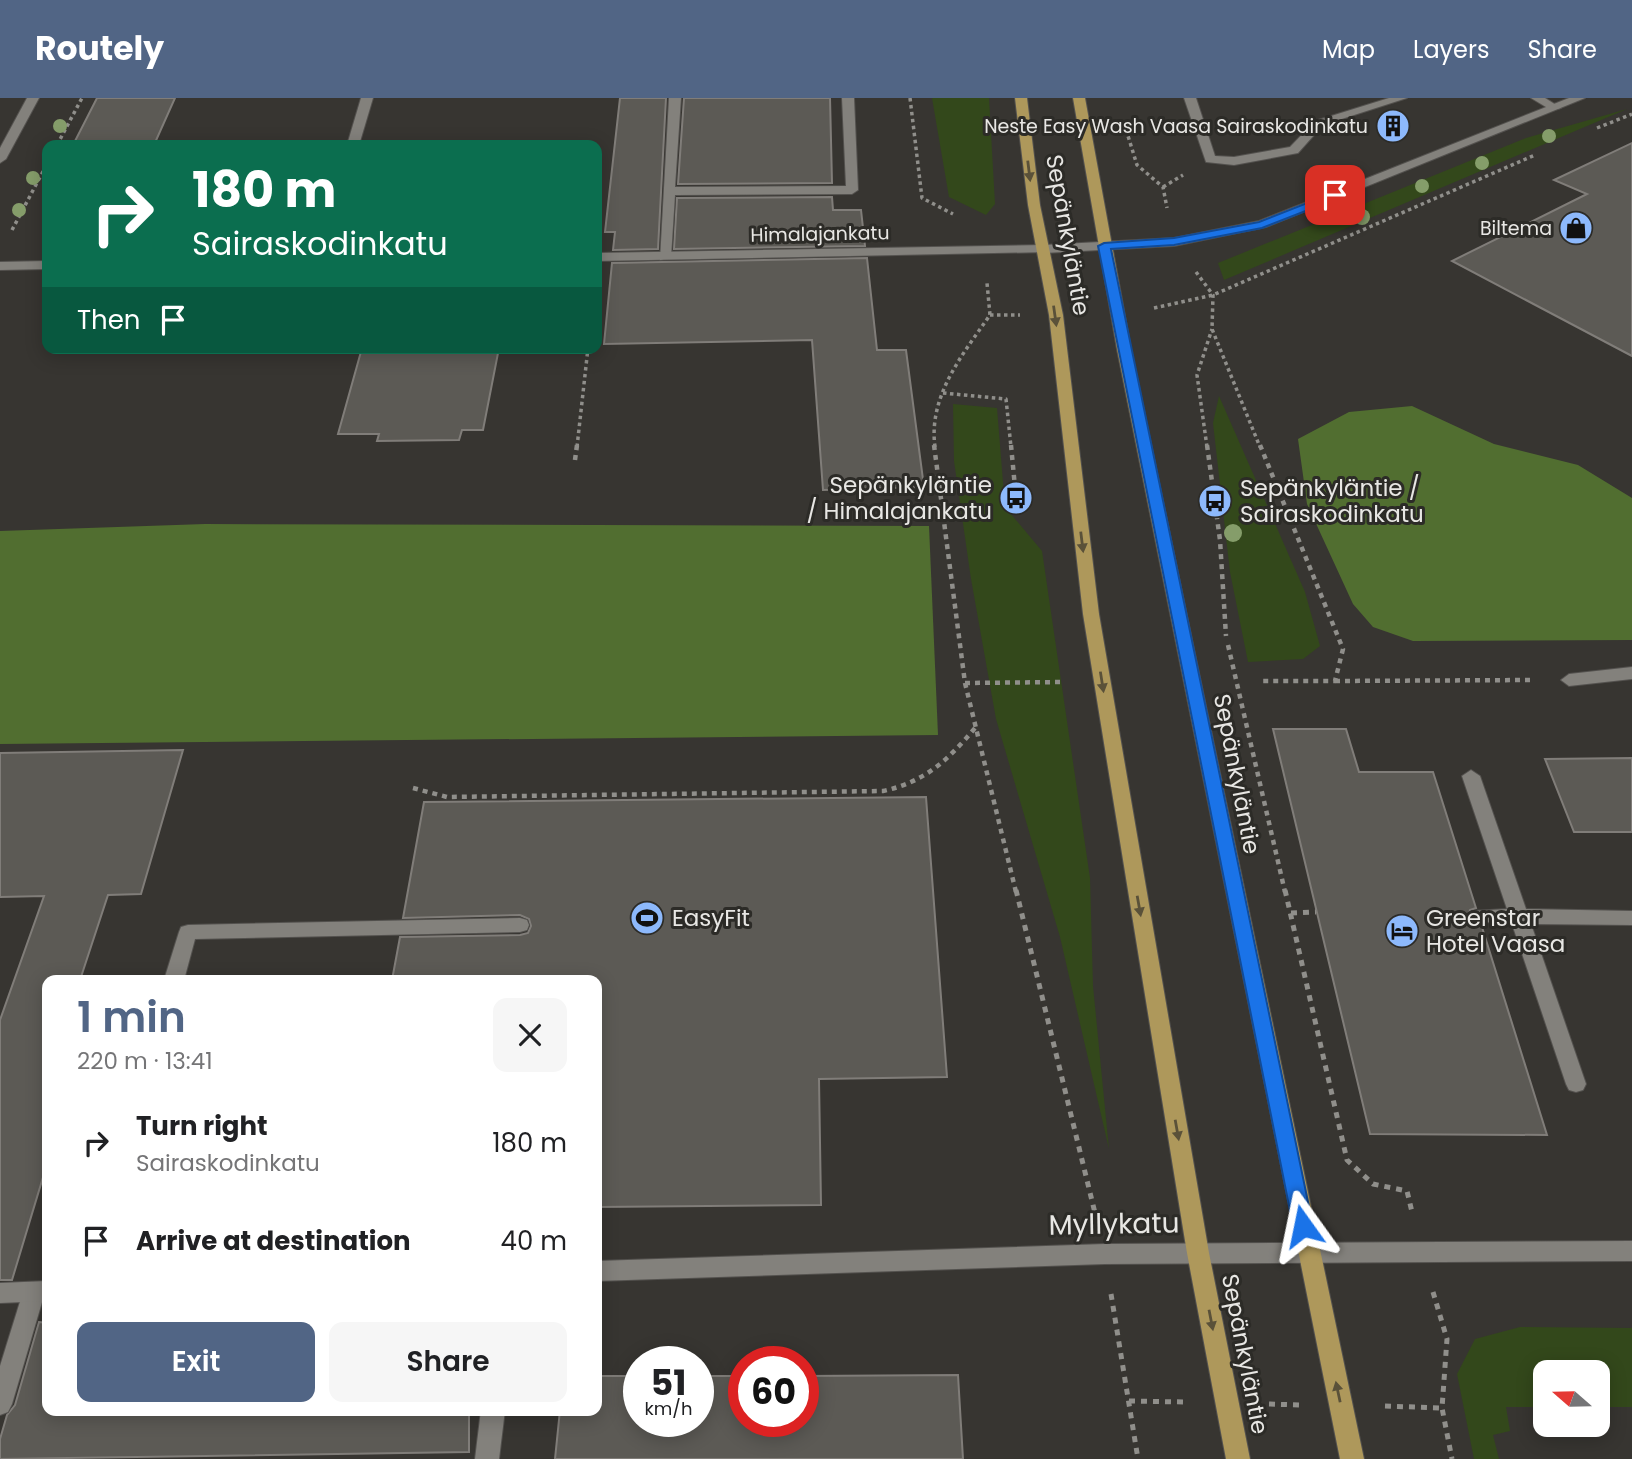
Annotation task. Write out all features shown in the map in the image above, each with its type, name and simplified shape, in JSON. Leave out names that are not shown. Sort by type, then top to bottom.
[{"type":"main road","name":"Sepänkyläntie","points":[[1021,98],[1034,205],[1056,315],[1091,614],[1198,1253],[1238,1459]]},
{"type":"main road","name":"Sepänkyläntie","points":[[1079,98],[1104,246],[1352,1459]]},
{"type":"street","points":[[0,159],[33,98]]},
{"type":"street","points":[[354,140],[367,98]]},
{"type":"street","points":[[665,257],[675,98]]},
{"type":"street","points":[[669,191],[852,190],[848,98]]},
{"type":"street","points":[[1190,98],[1210,159],[1234,161],[1294,150],[1319,123],[1401,98]]},
{"type":"street","points":[[1537,98],[1555,108]]},
{"type":"street","name":"Himalajankatu","points":[[602,257],[1044,249],[1174,242],[1262,225],[1579,98]]},
{"type":"street","points":[[0,266],[42,265]]},
{"type":"street","points":[[1569,680],[1632,673]]},
{"type":"street","points":[[1471,776],[1576,1084]]},
{"type":"street","points":[[1479,916],[1632,918]]},
{"type":"street","points":[[175,975],[188,932],[520,925]]},
{"type":"street","name":"Myllykatu","points":[[602,1271],[1105,1254],[1632,1251]]},
{"type":"street","points":[[0,1293],[41,1292],[0,1404]]},
{"type":"street","points":[[487,1459],[492,1416]]},
{"type":"path","points":[[60,140],[82,98]]},
{"type":"path","points":[[910,98],[922,198],[982,230],[990,316],[946,378],[933,435],[965,683],[1105,1254],[1138,1459]]},
{"type":"path","points":[[1594,130],[1632,114]]},
{"type":"path","points":[[1123,119],[1137,165],[1163,187],[1174,242],[1213,295],[1212,329],[1197,375],[1220,540],[1226,636],[1346,1160],[1373,1184],[1407,1191],[1420,1251],[1447,1339],[1442,1408],[1452,1459]]},
{"type":"path","points":[[1213,295],[1544,151]]},
{"type":"path","points":[[11,232],[42,173]]},
{"type":"path","points":[[1212,329],[1343,649],[1335,681]]},
{"type":"path","points":[[575,460],[587,354]]},
{"type":"path","points":[[943,393],[1006,398],[1016,498]]},
{"type":"path","points":[[1260,681],[1569,680]]},
{"type":"path","points":[[965,683],[1073,682]]},
{"type":"path","points":[[413,788],[447,797],[883,791],[913,786],[946,762],[975,728]]},
{"type":"path","points":[[1290,913],[1316,912]]},
{"type":"path","points":[[1129,1401],[1442,1408]]},
{"type":"green space","points":[[932,98],[989,98],[995,204],[986,215],[949,197]]},
{"type":"green space","points":[[1627,109],[1224,280],[1218,263],[1526,138]]},
{"type":"green space","points":[[1219,396],[1305,592],[1320,646],[1303,659],[1248,662],[1230,572],[1213,423]]},
{"type":"green space","points":[[953,404],[997,408],[1005,507],[1042,551],[1090,878],[1093,986],[1109,1149],[1060,937],[996,719],[971,579],[954,461]]},
{"type":"green space","points":[[1412,406],[1494,444],[1578,465],[1632,498],[1632,640],[1413,641],[1373,627],[1353,604],[1307,504],[1298,439],[1349,412]]},
{"type":"green space","points":[[205,524],[929,526],[938,735],[0,744],[0,531]]},
{"type":"green space","points":[[1520,1327],[1632,1328],[1632,1407],[1610,1407],[1610,1360],[1533,1360],[1533,1407],[1506,1407],[1510,1431],[1493,1435],[1499,1459],[1474,1459],[1457,1374],[1475,1339]]},
{"type":"building","points":[[97,98],[175,98],[156,140],[76,140]]},
{"type":"building","points":[[620,98],[666,98],[658,249],[613,250],[615,232],[605,232]]},
{"type":"building","points":[[684,98],[830,98],[832,183],[678,184]]},
{"type":"building","name":"Biltema","points":[[1632,143],[1632,356],[1452,261],[1587,194],[1554,180]]},
{"type":"building","points":[[832,197],[833,210],[861,210],[865,246],[674,249],[677,198]]},
{"type":"building","points":[[867,258],[877,350],[906,350],[924,487],[823,490],[812,340],[604,344],[612,263]]},
{"type":"building","points":[[360,354],[498,354],[483,430],[462,430],[459,440],[377,441],[379,434],[338,434]]},
{"type":"building","name":"Greenstar Hotel Vaasa","points":[[1273,729],[1346,729],[1359,772],[1433,772],[1476,908],[1470,910],[1468,917],[1472,924],[1481,924],[1547,1135],[1370,1134]]},
{"type":"building","points":[[183,750],[141,894],[108,895],[82,975],[42,975],[42,1181],[12,1280],[0,1280],[0,1020],[44,896],[0,897],[0,753]]},
{"type":"building","points":[[1632,758],[1632,832],[1574,832],[1545,759]]},
{"type":"building","points":[[926,797],[947,1077],[819,1079],[821,1205],[602,1207],[602,975],[393,975],[400,937],[520,935],[528,933],[531,926],[529,919],[520,915],[403,918],[424,802]]},
{"type":"building","points":[[39,1322],[42,1322],[42,1416],[469,1416],[469,1452],[0,1459],[0,1439],[7,1415],[15,1405]]},
{"type":"building","points":[[958,1375],[963,1459],[555,1459],[559,1416],[602,1416],[602,1376],[623,1376],[623,1437],[714,1437],[714,1376],[728,1376],[728,1437],[819,1437],[819,1376]]},
{"type":"place","name":"Neste Easy Wash Vaasa Sairaskodinkatu","points":[[1393,126]]},
{"type":"place","name":"Biltema","points":[[1576,228]]},
{"type":"place","name":"Sepänkyläntie / Himalajankatu","points":[[1016,498]]},
{"type":"place","name":"Sepänkyläntie / Sairaskodinkatu","points":[[1215,501]]},
{"type":"place","name":"EasyFit","points":[[647,918]]},
{"type":"place","name":"Greenstar Hotel Vaasa","points":[[1402,931]]},
{"type":"route","points":[[1303,1226],[1104,246],[1174,242],[1262,225],[1335,195]]}]
